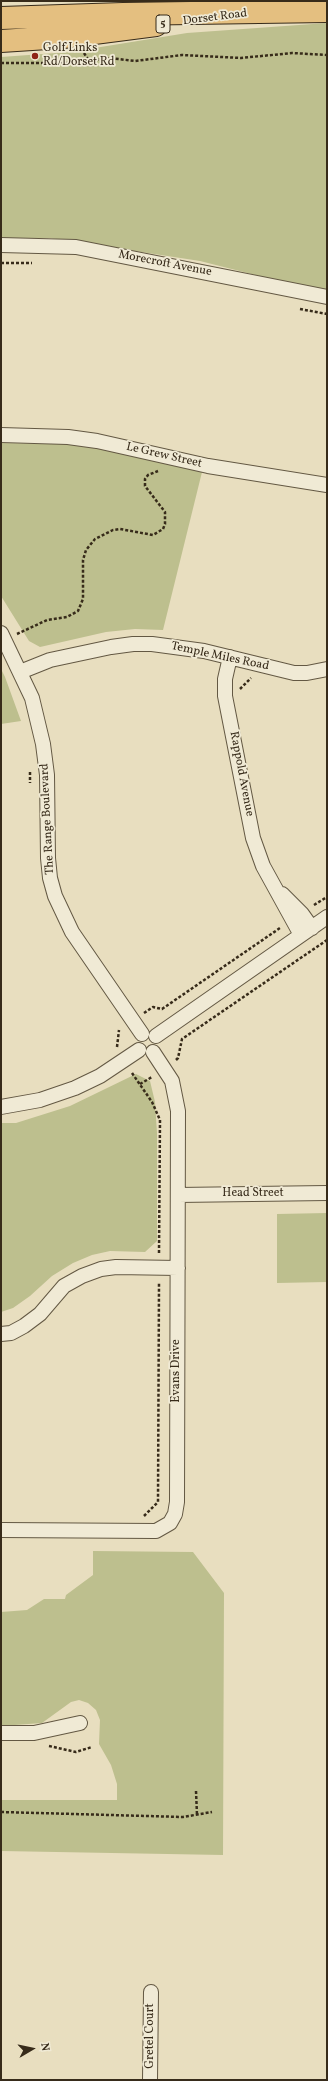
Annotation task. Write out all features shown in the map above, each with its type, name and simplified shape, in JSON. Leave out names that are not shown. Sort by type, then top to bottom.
[{"type":"main road","name":"Dorset Road","points":[[1,18],[327,11]]},
{"type":"main road","name":"Dorset Road","points":[[1,41],[63,37],[263,12]]},
{"type":"street","name":"Morecroft Avenue","points":[[1,245],[76,246],[327,297]]},
{"type":"street","name":"Le Grew Street","points":[[1,435],[68,437],[97,441],[208,466],[327,485]]},
{"type":"street","name":"The Range Boulevard","points":[[3,637],[32,698],[43,744],[47,775],[48,858],[50,878],[55,896],[72,932],[142,1034]]},
{"type":"street","name":"Temple Miles Road","points":[[20,672],[50,660],[110,647],[133,644],[186,648],[294,673],[307,673],[327,669]]},
{"type":"street","name":"Rappold Avenue","points":[[230,657],[226,679],[226,696],[258,855],[275,887],[306,932]]},
{"type":"street","points":[[156,1036],[327,917]]},
{"type":"street","points":[[150,1032],[156,1036],[159,1043],[153,1052],[146,1054],[139,1050],[138,1040],[142,1034],[150,1032]]},
{"type":"street","points":[[1,1107],[40,1100],[75,1088],[124,1061],[139,1050]]},
{"type":"street","name":"Evans Drive","points":[[1,1530],[145,1532],[160,1530],[170,1523],[175,1514],[177,1502],[178,1111],[172,1081],[153,1052]]},
{"type":"street","name":"Head Street","points":[[178,1195],[327,1193]]},
{"type":"street","points":[[1,1334],[11,1333],[24,1326],[40,1314],[52,1298],[64,1286],[82,1276],[101,1269],[116,1267],[178,1268]]},
{"type":"street","points":[[1,1733],[34,1733],[80,1723]]},
{"type":"street","name":"Gretel Court","points":[[150,2080],[151,1992]]},
{"type":"path","points":[[1,63],[82,63],[100,58],[134,61],[182,55],[241,58],[292,53],[327,55]]},
{"type":"path","points":[[1,263],[38,263]]},
{"type":"path","points":[[296,308],[327,314]]},
{"type":"path","points":[[3,637],[47,620],[73,615],[78,611],[83,599],[83,560],[86,550],[95,539],[113,530],[120,529],[152,535],[163,529],[165,524],[165,512],[145,486],[145,479],[148,475],[158,471],[164,471]]},
{"type":"path","points":[[239,694],[241,688],[253,676],[259,664]]},
{"type":"path","points":[[29,765],[31,788]]},
{"type":"path","points":[[120,1032],[153,1007],[162,1009],[327,896]]},
{"type":"path","points":[[140,1084],[178,1058],[182,1039],[327,940]]},
{"type":"path","points":[[116,1025],[120,1032],[117,1051],[158,1111],[160,1120],[158,1502],[144,1516],[136,1516]]},
{"type":"path","points":[[196,1791],[197,1815]]},
{"type":"path","points":[[1,1812],[175,1817],[212,1812]]},
{"type":"green space","points":[[327,23],[327,293],[200,261],[50,238],[1,239],[1,57],[70,52],[187,33]]},
{"type":"green space","points":[[1,443],[72,444],[131,455],[202,472],[163,630],[135,629],[106,632],[40,647],[29,641],[1,596]]},
{"type":"green space","points":[[1,669],[5,677],[21,721],[1,724]]},
{"type":"green space","points":[[136,1074],[150,1081],[155,1102],[157,1133],[157,1241],[145,1252],[110,1251],[92,1255],[73,1263],[52,1276],[30,1296],[13,1308],[1,1312],[1,1123],[16,1123],[70,1106]]},
{"type":"green space","points":[[327,1213],[327,1282],[277,1283],[277,1214]]},
{"type":"green space","points":[[93,1551],[193,1552],[224,1593],[223,1855],[1,1851],[1,1800],[117,1800],[117,1784],[111,1765],[99,1744],[100,1720],[96,1710],[88,1703],[79,1700],[71,1702],[42,1723],[1,1726],[1,1612],[27,1610],[44,1599],[65,1599],[66,1595],[93,1575]]},
{"type":"place","name":"Golf Links Rd/Dorset Rd","points":[[35,56]]}]
